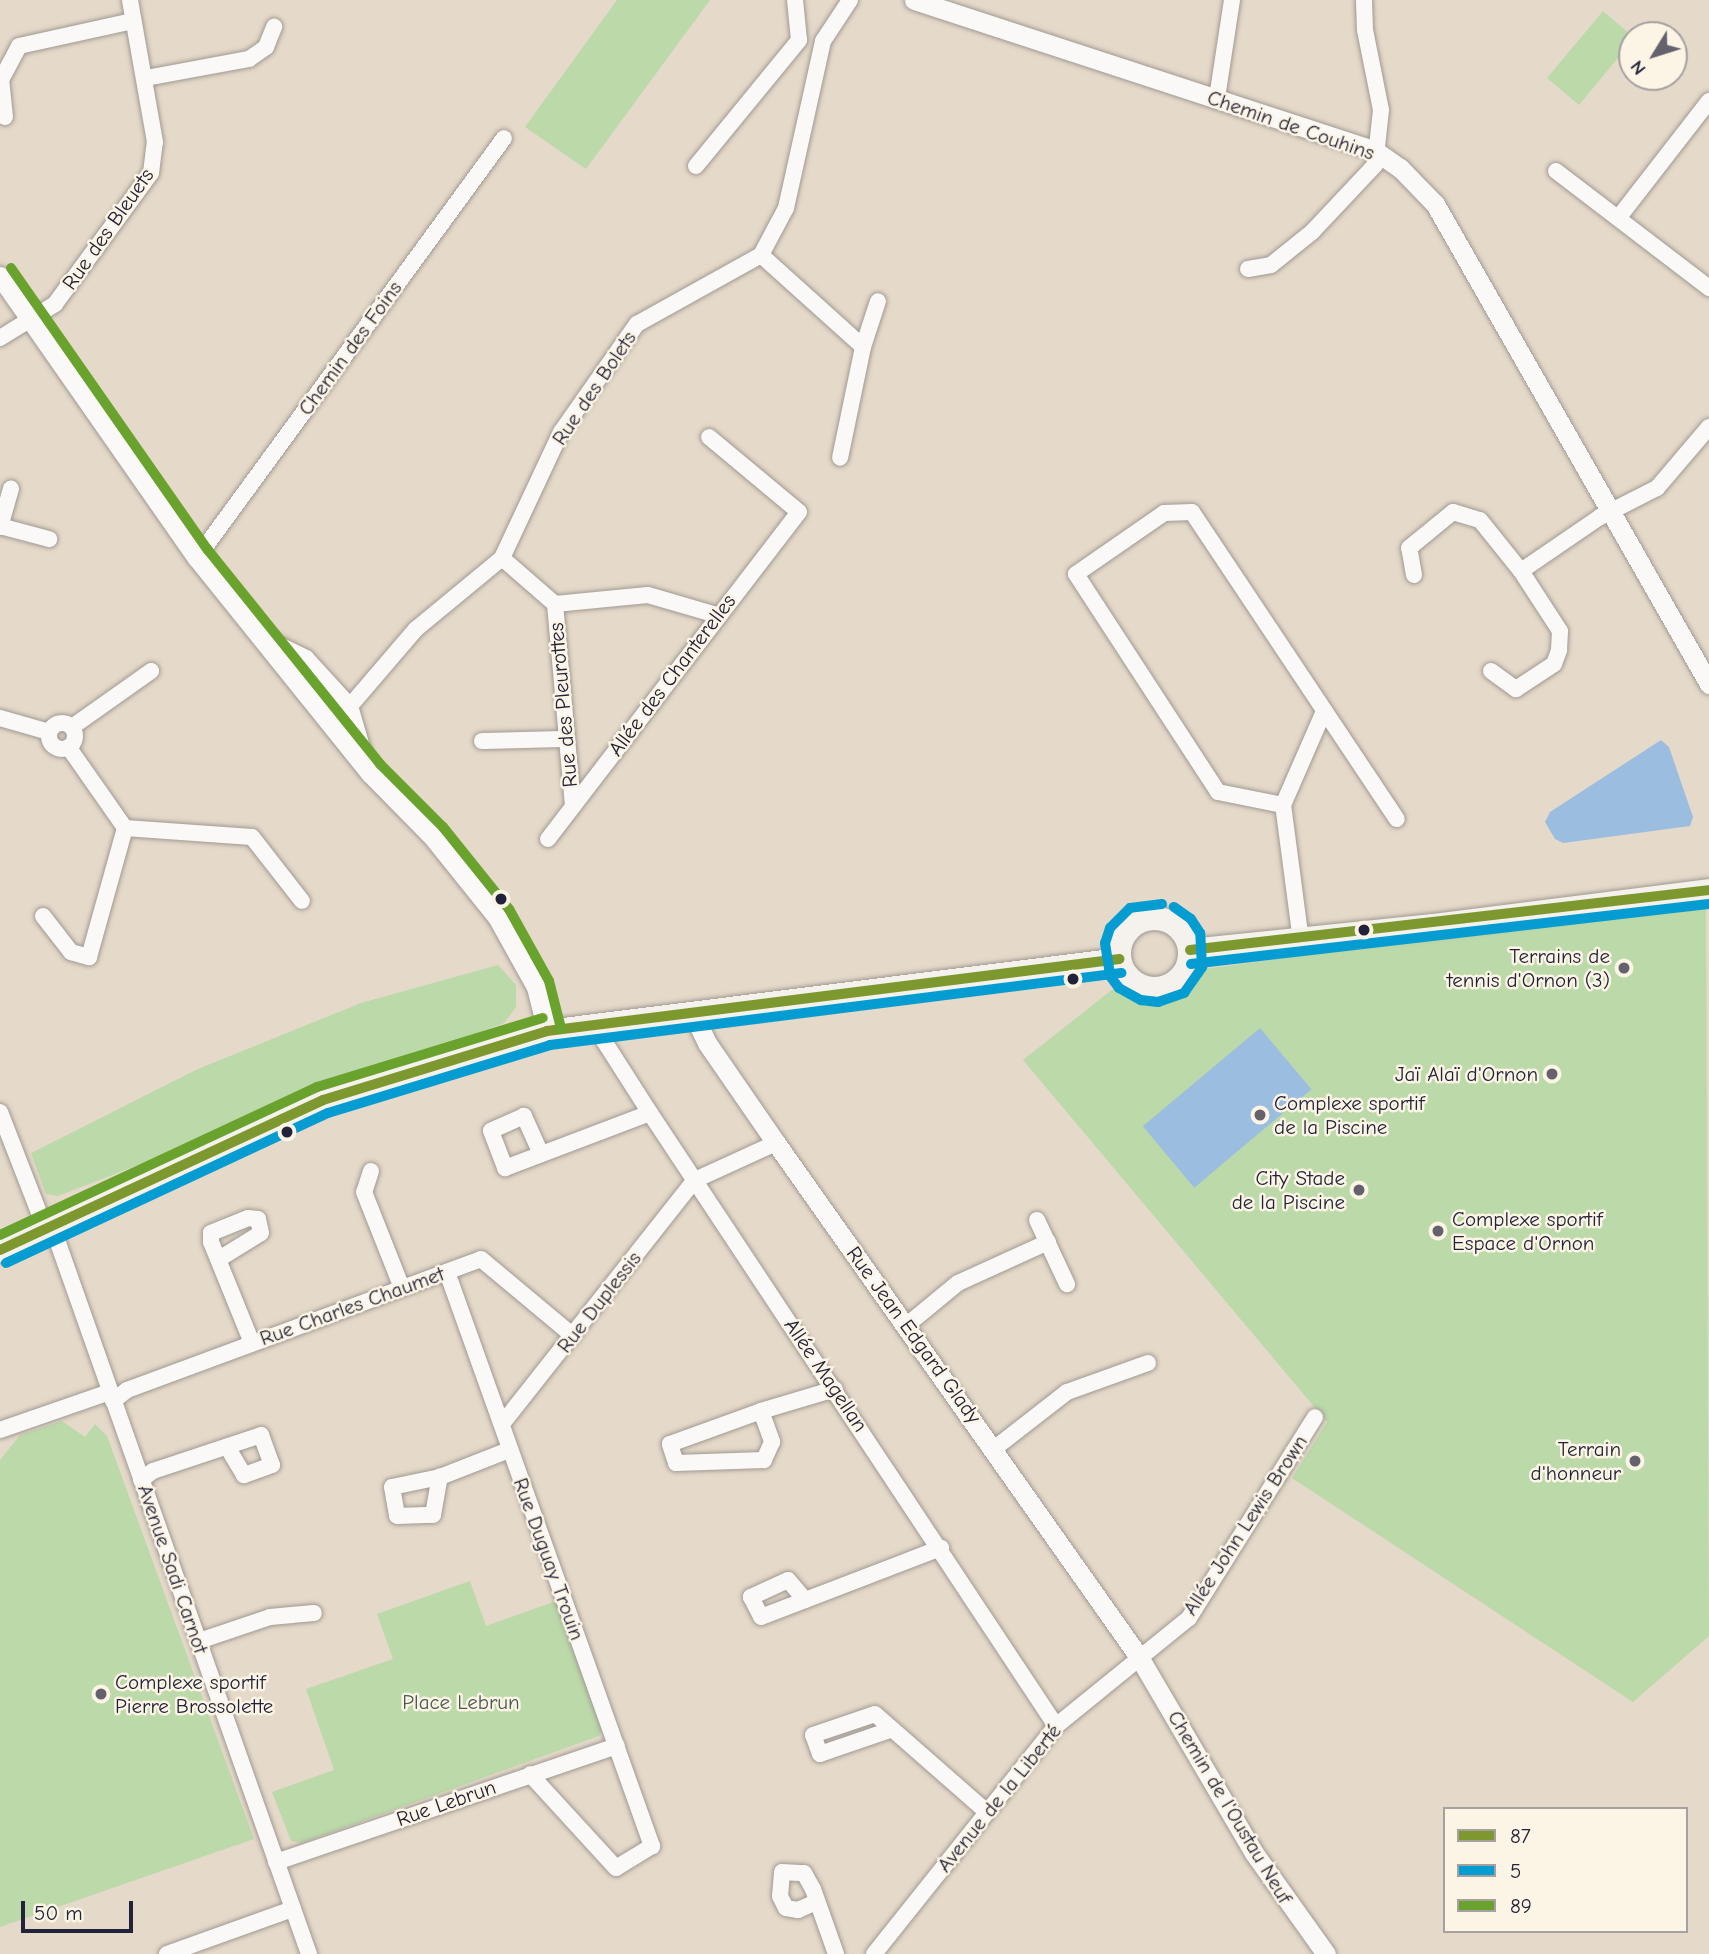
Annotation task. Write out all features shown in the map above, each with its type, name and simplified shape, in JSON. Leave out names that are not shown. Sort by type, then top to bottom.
[{"type":"main road","points":[[1190,950],[1301,941],[1709,890]]},
{"type":"main road","points":[[1150,917],[1172,922],[1187,939],[1190,950],[1184,972],[1177,981],[1155,988],[1136,983],[1119,959],[1122,936],[1138,920],[1150,917]]},
{"type":"main road","points":[[0,1250],[51,1223],[323,1100],[547,1031],[1119,959]]},
{"type":"street","name":"Rue des Bleuets","points":[[0,338],[32,321],[55,304],[151,173],[155,142],[146,78],[130,0]]},
{"type":"street","points":[[696,166],[799,40],[795,0]]},
{"type":"street","points":[[850,0],[824,41],[786,208],[761,254],[863,347]]},
{"type":"street","name":"Chemin de Couhins","points":[[914,0],[1374,150],[1400,168],[1435,204],[1709,684]]},
{"type":"street","points":[[1217,98],[1232,0]]},
{"type":"street","points":[[1248,269],[1271,265],[1312,232],[1366,179],[1375,165],[1374,150],[1381,110],[1365,30],[1364,0]]},
{"type":"street","points":[[5,117],[1,80],[19,46],[133,21]]},
{"type":"street","points":[[146,78],[249,60],[266,47],[274,27]]},
{"type":"street","points":[[1619,217],[1709,101]]},
{"type":"street","name":"Chemin des Foins","points":[[197,558],[504,138]]},
{"type":"street","points":[[1556,171],[1709,288]]},
{"type":"street","name":"Rue des Bolets","points":[[349,706],[416,629],[502,558],[561,432],[637,324],[761,254]]},
{"type":"street","points":[[0,276],[197,558],[370,773],[432,836],[510,936],[536,987],[547,1031]]},
{"type":"street","points":[[840,458],[863,347],[878,300]]},
{"type":"street","points":[[1521,571],[1670,478],[1709,427]]},
{"type":"street","name":"Allée des Chanterelles","points":[[548,839],[717,615],[799,512],[709,437]]},
{"type":"street","points":[[11,489],[0,527],[49,539]]},
{"type":"street","points":[[1283,805],[1218,792],[1076,574],[1164,513],[1192,512],[1397,819]]},
{"type":"street","points":[[1414,575],[1409,548],[1453,512],[1480,520],[1521,571],[1560,631],[1559,650],[1554,664],[1516,689],[1490,671]]},
{"type":"street","points":[[502,558],[555,604],[648,594],[717,615]]},
{"type":"street","name":"Rue des Pleurottes","points":[[555,604],[564,739],[573,805]]},
{"type":"street","points":[[258,634],[306,658],[349,706],[370,773]]},
{"type":"street","points":[[49,732],[55,724],[72,727],[151,671]]},
{"type":"street","points":[[1301,941],[1283,805],[1324,711]]},
{"type":"street","points":[[0,718],[49,732]]},
{"type":"street","points":[[69,748],[76,734],[72,727]]},
{"type":"street","points":[[49,732],[54,746],[69,748],[125,828]]},
{"type":"street","points":[[482,741],[564,739]]},
{"type":"street","points":[[125,828],[252,837],[302,901]]},
{"type":"street","points":[[43,916],[71,952],[89,957],[125,828]]},
{"type":"street","name":"Rue Jean Edgard Glady","points":[[692,1012],[707,1043],[776,1143],[995,1448],[1139,1657]]},
{"type":"street","name":"Allée Magellan","points":[[599,1023],[604,1041],[650,1113],[942,1548],[1056,1726]]},
{"type":"street","name":"Avenue Sadi Carnot","points":[[0,1112],[40,1215],[51,1223],[309,1954]]},
{"type":"street","points":[[541,1154],[650,1113]]},
{"type":"street","points":[[695,1180],[776,1143]]},
{"type":"street","points":[[371,1171],[365,1192],[402,1288]]},
{"type":"street","name":"Rue Duplessis","points":[[502,1424],[695,1180]]},
{"type":"street","points":[[1037,1220],[1067,1284]]},
{"type":"street","points":[[907,1325],[958,1283],[1048,1242]]},
{"type":"street","points":[[219,1258],[252,1343]]},
{"type":"street","name":"Rue Charles Chaumet","points":[[0,1430],[112,1396],[481,1259],[573,1336]]},
{"type":"street","name":"Rue Duguay Trouin","points":[[447,1272],[652,1846],[616,1868],[530,1774]]},
{"type":"street","points":[[995,1448],[1067,1392],[1148,1363]]},
{"type":"street","points":[[761,1411],[772,1441],[764,1460],[676,1463],[670,1444],[761,1411],[835,1389]]},
{"type":"street","name":"Allée John Lewis Brown","points":[[1139,1657],[1189,1618],[1315,1417]]},
{"type":"street","points":[[141,1480],[153,1471],[227,1447]]},
{"type":"street","points":[[440,1477],[509,1450]]},
{"type":"street","points":[[805,1600],[942,1548]]},
{"type":"street","points":[[198,1641],[270,1617],[314,1613]]},
{"type":"street","name":"Avenue de la Liberté","points":[[874,1954],[1056,1726],[1139,1657]]},
{"type":"street","name":"Chemin de l'Oustau Neuf","points":[[1139,1657],[1254,1853],[1326,1954]]},
{"type":"street","points":[[890,1730],[987,1812]]},
{"type":"street","name":"Rue Lebrun","points":[[276,1862],[617,1746]]},
{"type":"street","points":[[816,1902],[836,1954]]},
{"type":"street","points":[[167,1954],[293,1909]]},
{"type":"green space","points":[[617,0],[710,0],[586,169],[525,127]]},
{"type":"green space","points":[[1603,11],[1618,24],[1618,58],[1579,105],[1547,78]]},
{"type":"green space","name":"Complexe sportif Espace d'Ornon","points":[[1706,900],[1709,1636],[1633,1702],[1292,1478],[1327,1422],[1023,1060],[1118,985],[1143,1001],[1176,997],[1205,969]]},
{"type":"green space","points":[[498,965],[516,985],[516,1007],[504,1023],[58,1196],[46,1194],[31,1153],[198,1069],[361,1003]]},
{"type":"green space","name":"Complexe sportif Pierre Brossolette","points":[[62,1421],[85,1437],[95,1424],[107,1436],[254,1839],[0,1927],[0,1460],[20,1435]]},
{"type":"green space","name":"Place Lebrun","points":[[470,1581],[486,1626],[556,1601],[602,1729],[599,1736],[302,1843],[291,1841],[272,1792],[334,1770],[306,1689],[393,1659],[377,1614]]},
{"type":"water","points":[[1661,740],[1669,747],[1693,817],[1690,826],[1563,843],[1555,839],[1545,822],[1550,812]]},
{"type":"water","points":[[1260,1028],[1311,1089],[1194,1188],[1143,1126]]},
{"type":"transit line","name":"89","points":[[11,268],[208,550],[380,764],[443,827],[509,909],[549,981],[561,1028]]},
{"type":"transit line","name":"87","points":[[1190,950],[1709,890]]},
{"type":"transit line","name":"5","points":[[1162,904],[1130,908],[1110,928],[1105,943],[1110,976],[1119,988],[1141,1000],[1158,1002],[1184,993],[1202,967],[1200,933],[1191,919],[1174,907]]},
{"type":"transit line","name":"5","points":[[1191,964],[1709,904]]},
{"type":"transit line","name":"87","points":[[0,1250],[323,1100],[547,1031],[1119,959]]},
{"type":"transit line","name":"5","points":[[6,1263],[328,1113],[550,1045],[1121,973]]},
{"type":"transit line","name":"89","points":[[0,1235],[317,1087],[543,1018]]},
{"type":"place","name":"Terrains de tennis d'Ornon (3)","points":[[1624,968]]},
{"type":"place","name":"Jaï Alaï d'Ornon","points":[[1552,1074]]},
{"type":"place","name":"Complexe sportif de la Piscine","points":[[1260,1115]]},
{"type":"place","name":"City Stade de la Piscine","points":[[1359,1190]]},
{"type":"place","name":"Complexe sportif Espace d'Ornon","points":[[1438,1231]]},
{"type":"place","name":"Terrain d'honneur","points":[[1635,1461]]},
{"type":"place","name":"Complexe sportif Pierre Brossolette","points":[[101,1694]]}]
